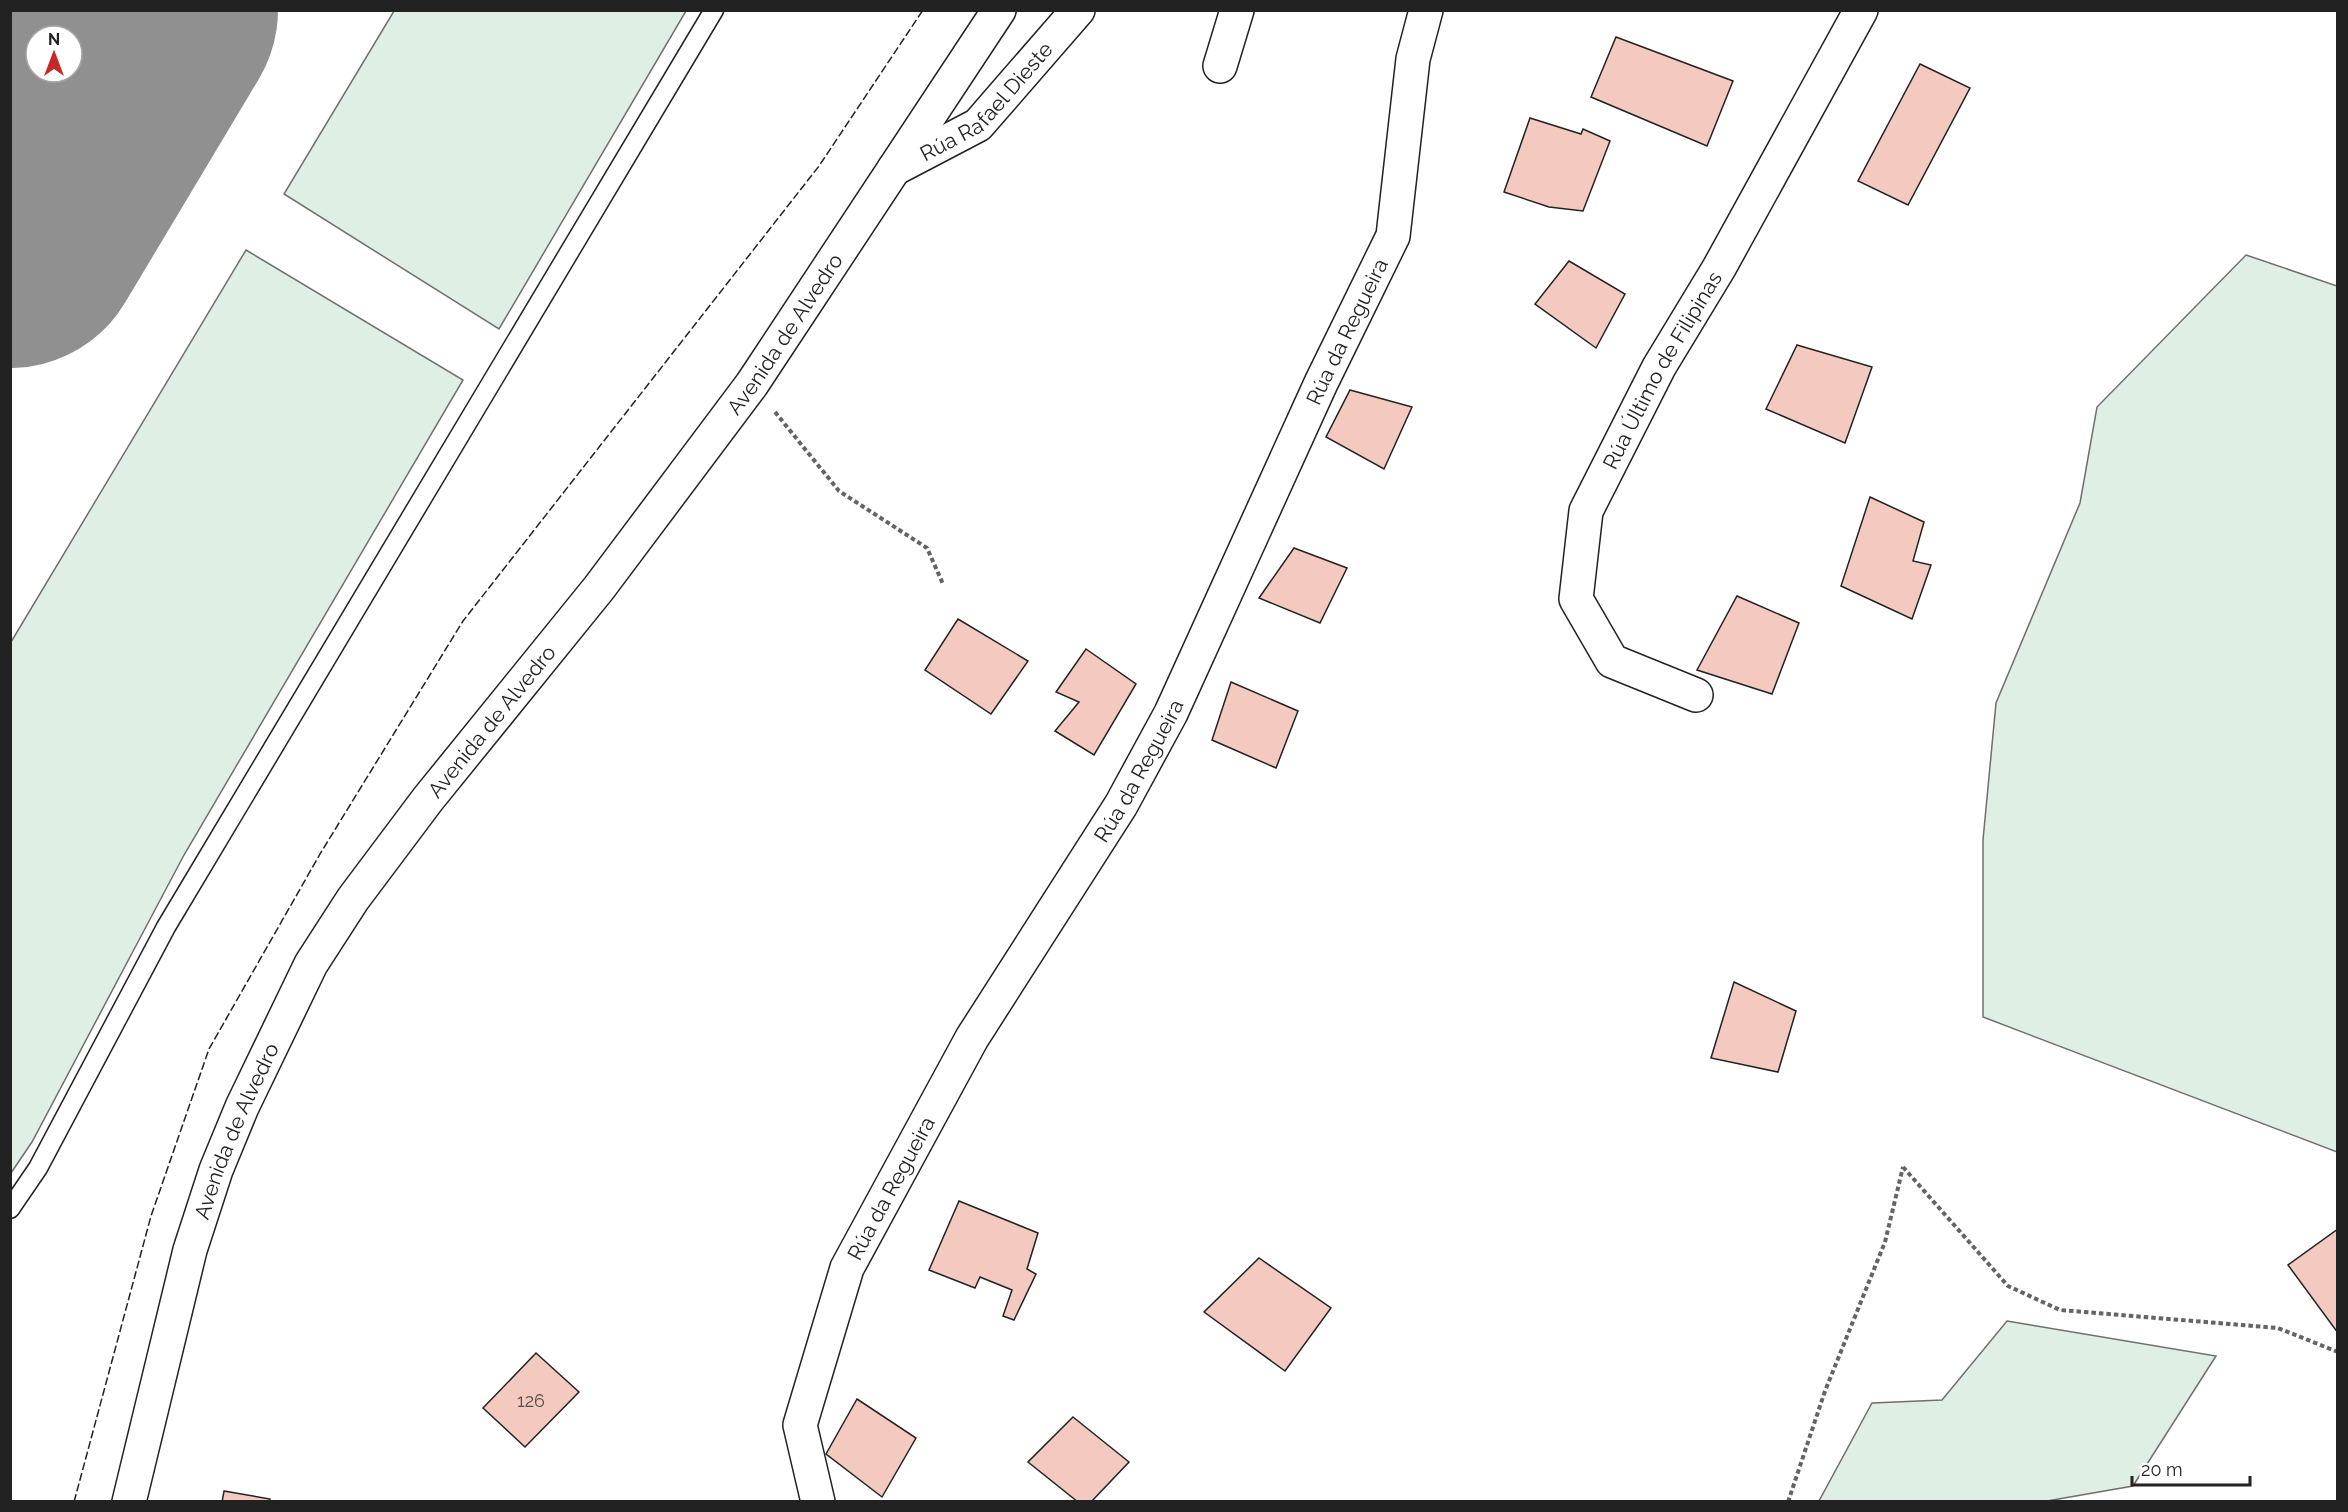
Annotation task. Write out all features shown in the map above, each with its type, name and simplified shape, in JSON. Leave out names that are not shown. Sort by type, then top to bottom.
[{"type":"main road","name":"Avenida de Alvedro","points":[[129,1502],[190,1250],[216,1170],[242,1107],[311,964],[353,899],[421,808],[599,588],[752,384],[999,10]]},
{"type":"main road","points":[[1220,66],[1237,10]]},
{"type":"main road","name":"Rúa da Regueira","points":[[818,1502],[800,1425],[847,1268],[972,1038],[1121,805],[1171,713],[1321,383],[1393,236],[1413,59],[1426,10]]},
{"type":"main road","name":"Rúa Último de Filipinas","points":[[1696,695],[1612,661],[1576,599],[1586,511],[1659,367],[1719,268],[1861,10]]},
{"type":"main road","name":"Rúa Rafael Dieste","points":[[894,169],[978,125],[1064,15]]},
{"type":"lane","points":[[10,1209],[38,1168],[166,927],[714,10]]},
{"type":"path","points":[[752,384],[839,491],[927,548],[943,584]]},
{"type":"path","points":[[1788,1502],[1825,1391],[1885,1242],[1903,1167],[2008,1286],[2060,1310],[2278,1328],[2337,1352]]},
{"type":"green space","points":[[394,11],[686,11],[499,329],[284,194]]},
{"type":"green space","points":[[246,250],[463,380],[184,855],[32,1142],[11,1173],[11,642]]},
{"type":"green space","points":[[2246,255],[2337,286],[2337,1152],[1983,1017],[1983,840],[1996,703],[2080,503],[2097,407]]},
{"type":"green space","points":[[2007,1321],[2216,1356],[2133,1486],[2047,1501],[1819,1501],[1872,1403],[1942,1400]]},
{"type":"building","points":[[1616,37],[1733,81],[1707,146],[1591,97]]},
{"type":"building","points":[[1920,64],[1970,88],[1908,205],[1858,181]]},
{"type":"building","points":[[1530,118],[1581,134],[1583,129],[1610,141],[1583,211],[1549,207],[1504,192]]},
{"type":"building","points":[[1569,261],[1625,294],[1596,348],[1535,304]]},
{"type":"building","points":[[1797,345],[1872,367],[1845,443],[1766,409]]},
{"type":"building","points":[[1350,390],[1412,407],[1384,469],[1326,437]]},
{"type":"building","points":[[1870,497],[1924,522],[1913,561],[1931,565],[1912,619],[1841,586]]},
{"type":"building","points":[[1294,548],[1347,568],[1320,623],[1259,598]]},
{"type":"building","points":[[1737,596],[1799,623],[1772,694],[1697,670]]},
{"type":"building","points":[[958,619],[1028,661],[991,714],[925,670]]},
{"type":"building","points":[[1086,649],[1136,684],[1094,755],[1055,731],[1079,702],[1056,692]]},
{"type":"building","points":[[1231,682],[1298,711],[1276,768],[1212,740]]},
{"type":"building","points":[[1734,982],[1796,1011],[1778,1072],[1711,1058]]},
{"type":"building","points":[[959,1201],[1038,1233],[1027,1269],[1036,1274],[1014,1320],[1003,1316],[1012,1290],[980,1277],[975,1288],[929,1270]]},
{"type":"building","points":[[2338,1229],[2338,1333],[2288,1265]]},
{"type":"building","points":[[1259,1258],[1331,1308],[1285,1371],[1204,1312]]},
{"type":"building","points":[[536,1353],[579,1392],[525,1447],[483,1408]]},
{"type":"building","points":[[857,1399],[916,1438],[882,1497],[826,1454]]},
{"type":"building","points":[[1073,1417],[1129,1462],[1091,1502],[1078,1502],[1028,1462]]},
{"type":"building","points":[[224,1491],[270,1499],[269,1502],[222,1502]]},
{"type":"runway","points":[[10,234],[144,10]]},
{"type":"fence","points":[[74,1502],[151,1216],[209,1049],[320,854],[463,621],[819,166],[923,10]]}]
